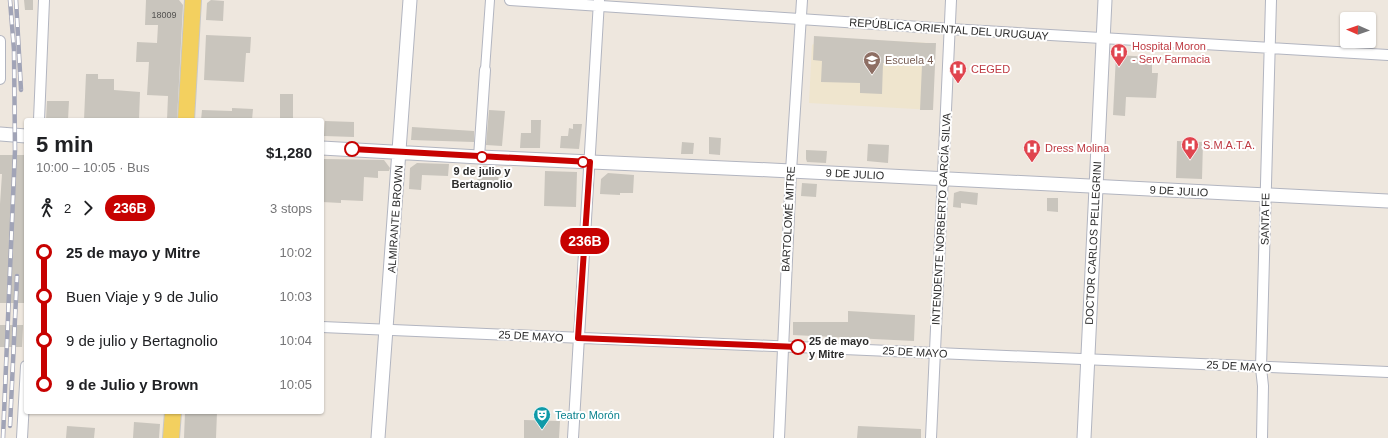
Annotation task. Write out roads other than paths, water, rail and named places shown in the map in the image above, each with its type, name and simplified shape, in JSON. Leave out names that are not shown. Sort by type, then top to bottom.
[{"type":"main road","points":[[186,118],[193,0]]},
{"type":"main road","points":[[172,438],[173,414]]},
{"type":"street","points":[[38,118],[44,0]]},
{"type":"street","name":"ALMIRANTE BROWN","points":[[378,438],[410,0]]},
{"type":"street","points":[[479,157],[490,0]]},
{"type":"street","name":"REPÚBLICA ORIENTAL DEL URUGUAY","points":[[510,0],[599,3],[950,29],[1388,55]]},
{"type":"street","name":"BARTOLOMÉ MITRE","points":[[779,438],[791,171],[802,0]]},
{"type":"street","name":"INTENDENTE NORBERTO GARCÍA SILVA","points":[[931,438],[952,0]]},
{"type":"street","name":"DOCTOR CARLOS PELLEGRINI","points":[[1084,438],[1105,0]]},
{"type":"street","name":"SANTA FE","points":[[1262,438],[1263,386],[1261,368],[1271,0]]},
{"type":"street","points":[[573,438],[599,3]]},
{"type":"street","points":[[0,41],[0,79]]},
{"type":"street","points":[[0,134],[24,136]]},
{"type":"street","name":"9 DE JULIO","points":[[324,148],[1388,201]]},
{"type":"street","name":"25 DE MAYO","points":[[324,327],[1088,359],[1261,368],[1388,372]]},
{"type":"street","points":[[22,438],[24,402]]},
{"type":"railway","points":[[3,438],[15,150],[14,50],[10,0]]},
{"type":"railway","points":[[16,0],[21,90]]},
{"type":"railway","points":[[10,426],[17,276]]},
{"type":"place","name":"Hospital Moron - Serv Farmacia","points":[[1119,67]]},
{"type":"place","name":"Escuela 4","points":[[872,75]]},
{"type":"place","name":"CEGED","points":[[958,84]]},
{"type":"place","name":"9 de julio y Bertagnolio","points":[[482,157]]},
{"type":"place","name":"S.M.A.T.A.","points":[[1190,160]]},
{"type":"place","name":"Dress Molina","points":[[1032,163]]},
{"type":"place","name":"25 de mayo y Mitre","points":[[798,347]]},
{"type":"place","name":"Teatro Morón","points":[[542,430]]}]
